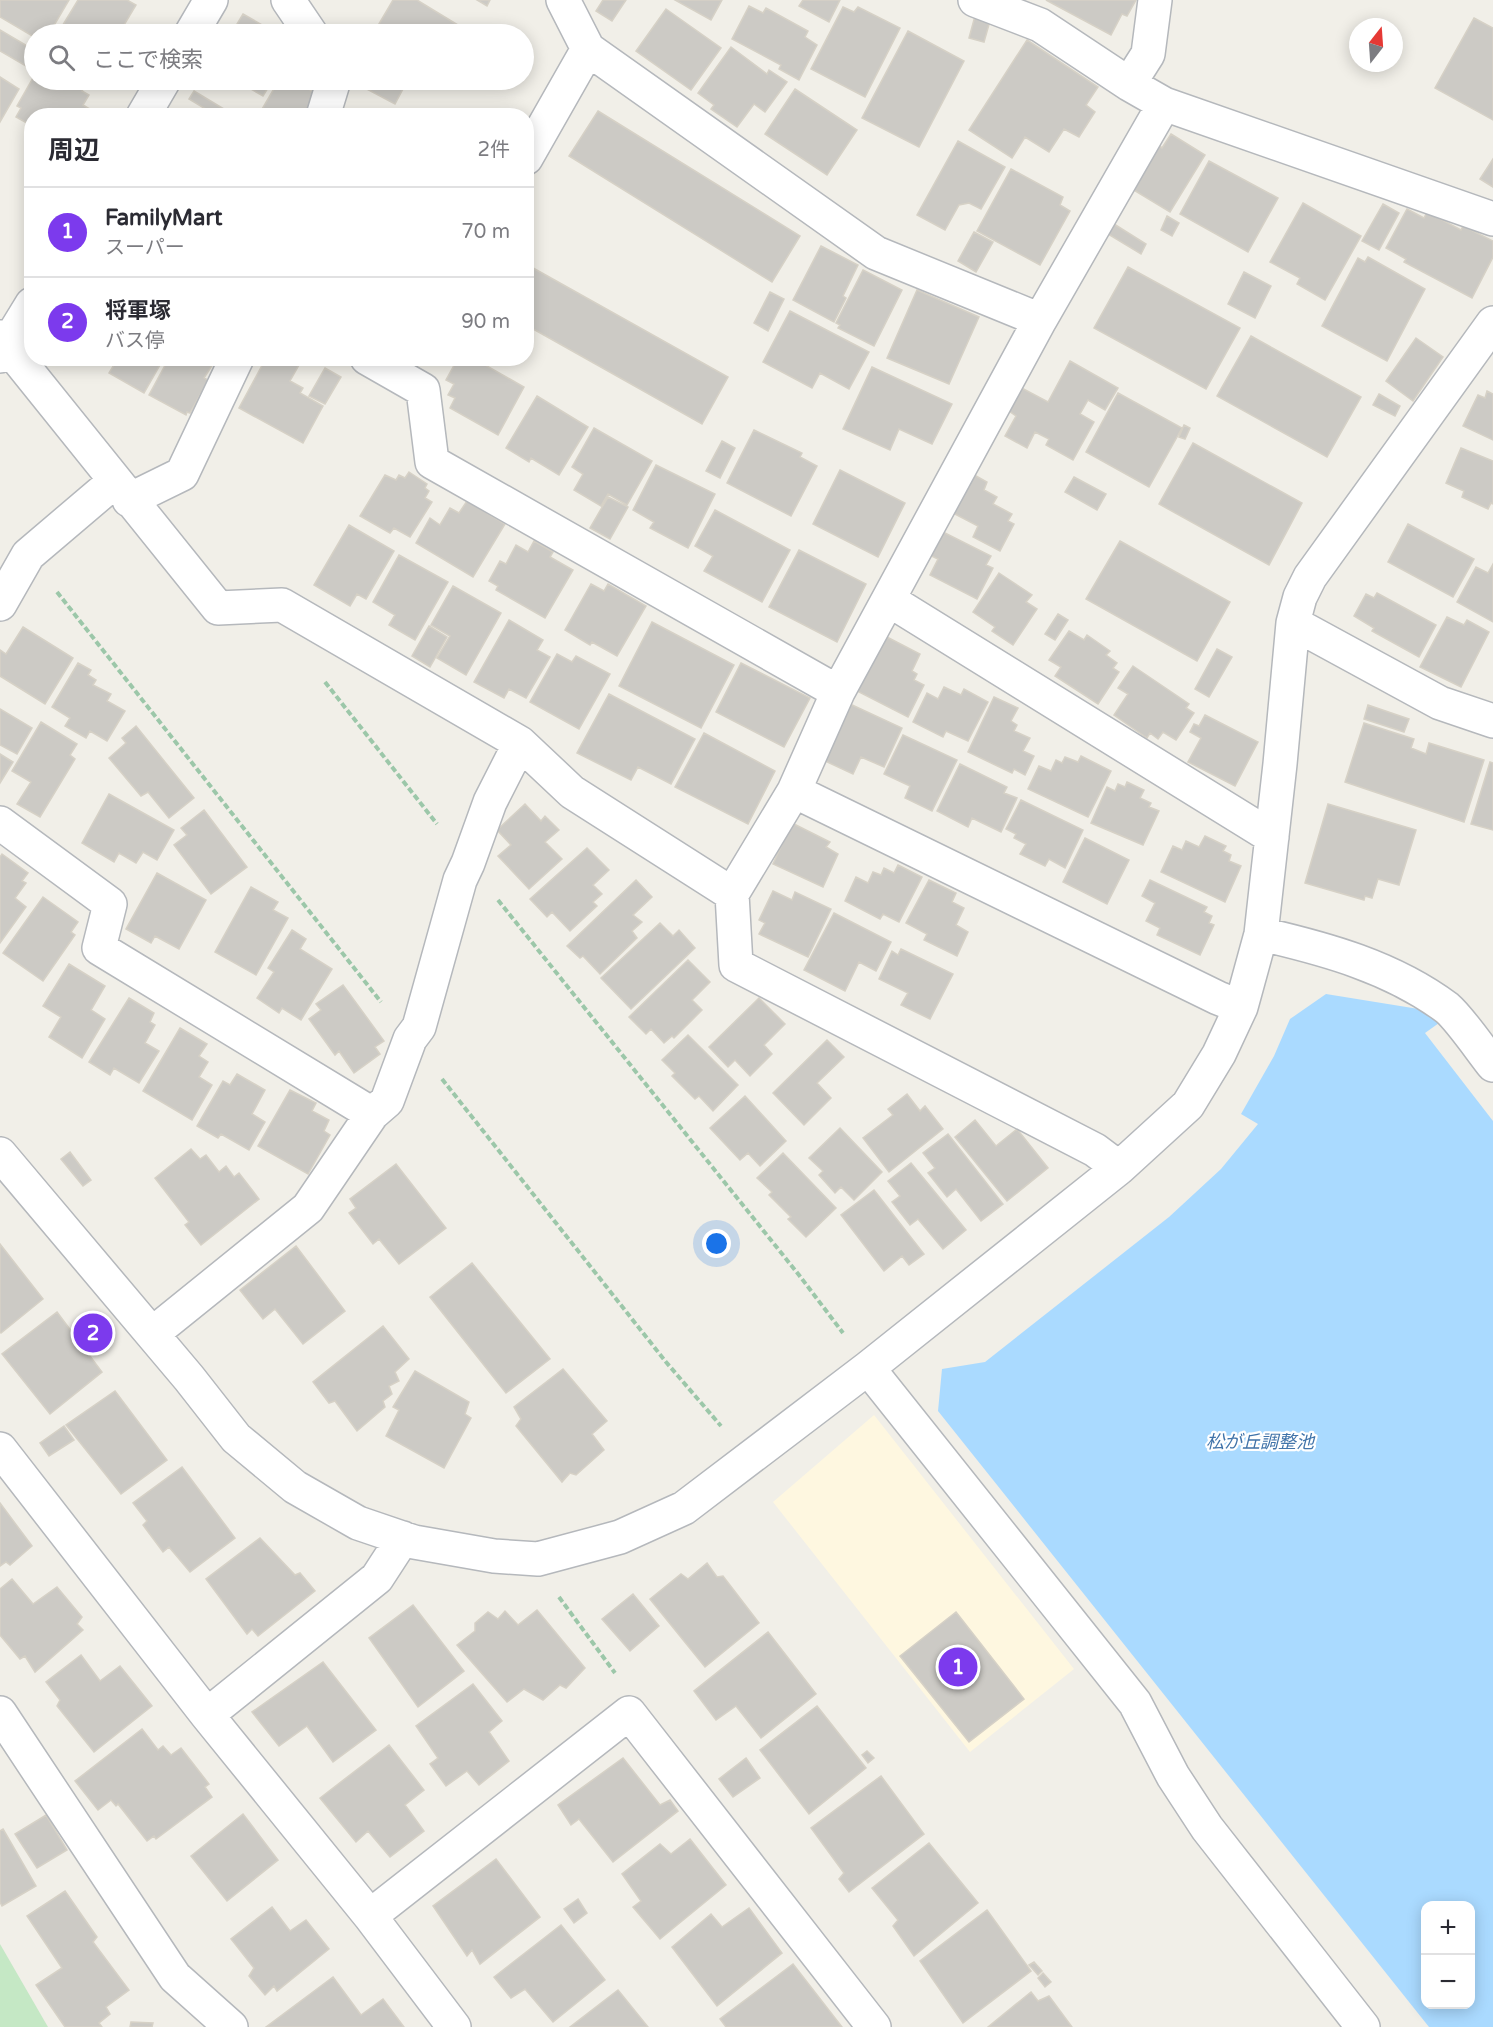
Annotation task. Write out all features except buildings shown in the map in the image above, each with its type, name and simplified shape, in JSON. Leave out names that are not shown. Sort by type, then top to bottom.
[{"type":"street","points":[[197,24],[211,0]]},
{"type":"street","points":[[288,0],[304,24]]},
{"type":"street","points":[[563,0],[588,49],[876,253],[1041,320]]},
{"type":"street","points":[[975,0],[1040,25],[1129,84],[1164,104],[1493,219]]},
{"type":"street","points":[[1129,84],[1148,54],[1155,0]]},
{"type":"street","points":[[534,144],[588,49]]},
{"type":"street","points":[[148,108],[158,90]]},
{"type":"street","points":[[325,108],[331,90]]},
{"type":"street","points":[[1119,1168],[1095,1150],[736,965],[732,894],[794,790],[838,692],[1041,320],[1164,104]]},
{"type":"street","points":[[24,315],[2,346],[218,608],[282,605],[520,743],[572,792],[732,894]]},
{"type":"street","points":[[0,1154],[152,1334],[236,1438],[295,1487],[358,1523],[414,1542],[494,1556],[538,1559],[620,1537],[684,1508],[868,1368],[1119,1168],[1188,1105],[1219,1054],[1241,1006],[1261,934],[1293,623],[1300,597],[1310,577],[1493,323]]},
{"type":"street","points":[[0,604],[28,555],[122,490],[182,474],[233,366]]},
{"type":"street","points":[[409,369],[423,390],[432,462],[838,692]]},
{"type":"street","points":[[889,600],[1272,837]]},
{"type":"street","points":[[1293,623],[1440,703],[1493,721]]},
{"type":"street","points":[[152,1334],[308,1208],[372,1114],[387,1101],[410,1039],[419,1027],[460,880],[490,802],[520,743]]},
{"type":"street","points":[[794,790],[1208,993],[1241,1006]]},
{"type":"street","points":[[0,824],[111,904],[99,948],[372,1114]]},
{"type":"street","points":[[1261,934],[1375,966],[1404,981],[1448,1010],[1493,1065]]},
{"type":"street","points":[[868,1368],[1135,1703],[1173,1776],[1207,1828],[1364,2027]]},
{"type":"street","points":[[0,1449],[207,1715],[370,1916],[454,2027]]},
{"type":"street","points":[[207,1715],[377,1578],[403,1538]]},
{"type":"street","points":[[0,1713],[175,1977],[231,2027]]},
{"type":"street","points":[[370,1916],[629,1713],[874,2027]]},
{"type":"path","points":[[556,1594],[630,1695],[629,1713]]},
{"type":"shaded area","points":[[874,1415],[1074,1669],[970,1752],[773,1502]]},
{"type":"green space","points":[[0,1944],[48,2027],[0,2027]]},
{"type":"water","name":"松が丘調整池","points":[[1326,994],[1431,1011],[1439,1023],[1425,1033],[1493,1121],[1493,2027],[1429,2027],[938,1411],[942,1369],[985,1362],[1169,1217],[1221,1169],[1258,1124],[1241,1114],[1274,1056],[1290,1019]]},
{"type":"place","name":"将軍塚","points":[[93,1333]]},
{"type":"place","name":"FamilyMart","points":[[958,1667]]}]
